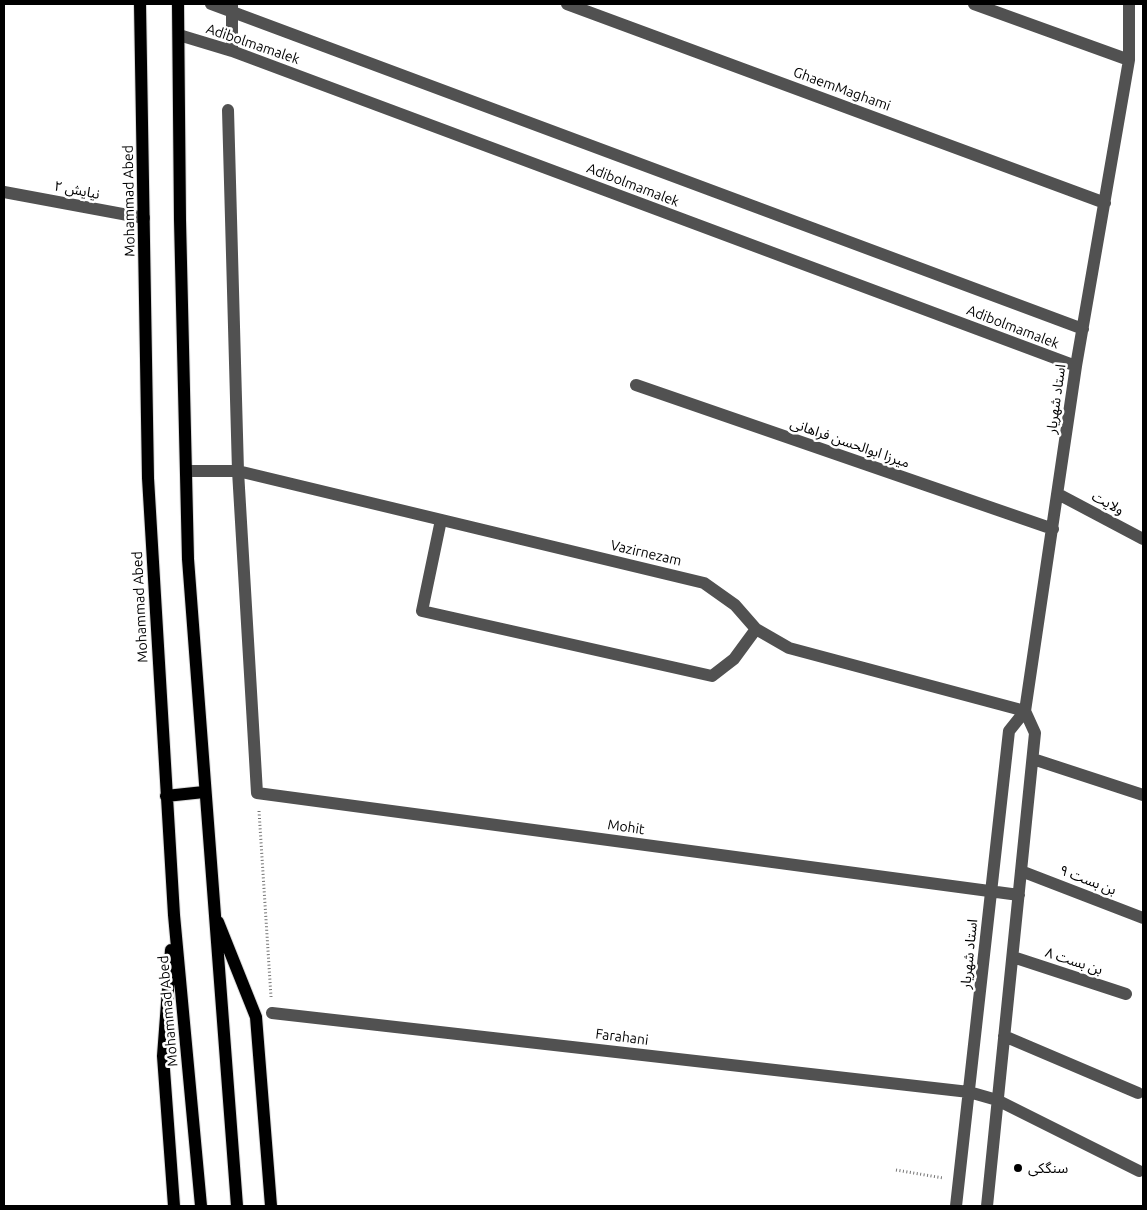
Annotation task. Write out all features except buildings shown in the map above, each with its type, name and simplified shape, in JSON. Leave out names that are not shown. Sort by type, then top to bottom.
[{"type":"main road","name":"Mohammad Abed","points":[[140,4],[148,478],[174,915],[201,1206]]},
{"type":"main road","points":[[178,4],[180,35],[180,220],[188,559],[204,792],[237,1206]]},
{"type":"main road","points":[[166,796],[204,792]]},
{"type":"main road","points":[[214,910],[256,1017],[271,1206]]},
{"type":"main road","points":[[174,915],[163,1056],[174,1206]]},
{"type":"street","name":"Adibolmamalek","points":[[211,4],[232,9],[1082,329]]},
{"type":"street","name":"GhaemMaghami","points":[[568,4],[1105,203]]},
{"type":"street","points":[[974,4],[1129,60]]},
{"type":"street","name":"استاد شهریار","points":[[956,1206],[1009,731],[1025,711],[1076,366],[1129,60],[1129,4]]},
{"type":"street","points":[[232,9],[232,51]]},
{"type":"street","name":"Adibolmamalek","points":[[180,35],[232,51],[1076,366]]},
{"type":"street","points":[[228,110],[238,471],[257,793]]},
{"type":"street","name":"نیایش ۲","points":[[4,192],[144,218]]},
{"type":"street","name":"میرزا ابوالحسن فراهانی","points":[[636,385],[1053,529]]},
{"type":"street","name":"Vazirnezam","points":[[186,471],[238,471],[704,583],[735,605],[756,630],[789,648],[1025,711]]},
{"type":"street","name":"ولایت","points":[[1058,494],[1143,539]]},
{"type":"street","points":[[441,520],[422,611],[712,676],[734,659],[756,630]]},
{"type":"street","points":[[987,1206],[1035,733],[1025,711]]},
{"type":"street","points":[[1033,758],[1143,795]]},
{"type":"street","name":"Mohit","points":[[257,793],[1019,895]]},
{"type":"street","name":"بن بست ۹","points":[[1021,871],[1143,918]]},
{"type":"street","name":"بن بست ۸","points":[[1012,957],[1126,994]]},
{"type":"street","name":"Farahani","points":[[272,1012],[969,1092],[997,1100],[1139,1171]]},
{"type":"street","points":[[1004,1036],[1138,1092]]},
{"type":"path","points":[[257,793],[272,1012]]},
{"type":"path","points":[[896,1170],[958,1180]]},
{"type":"place","name":"سنگکی","points":[[1018,1168]]}]
